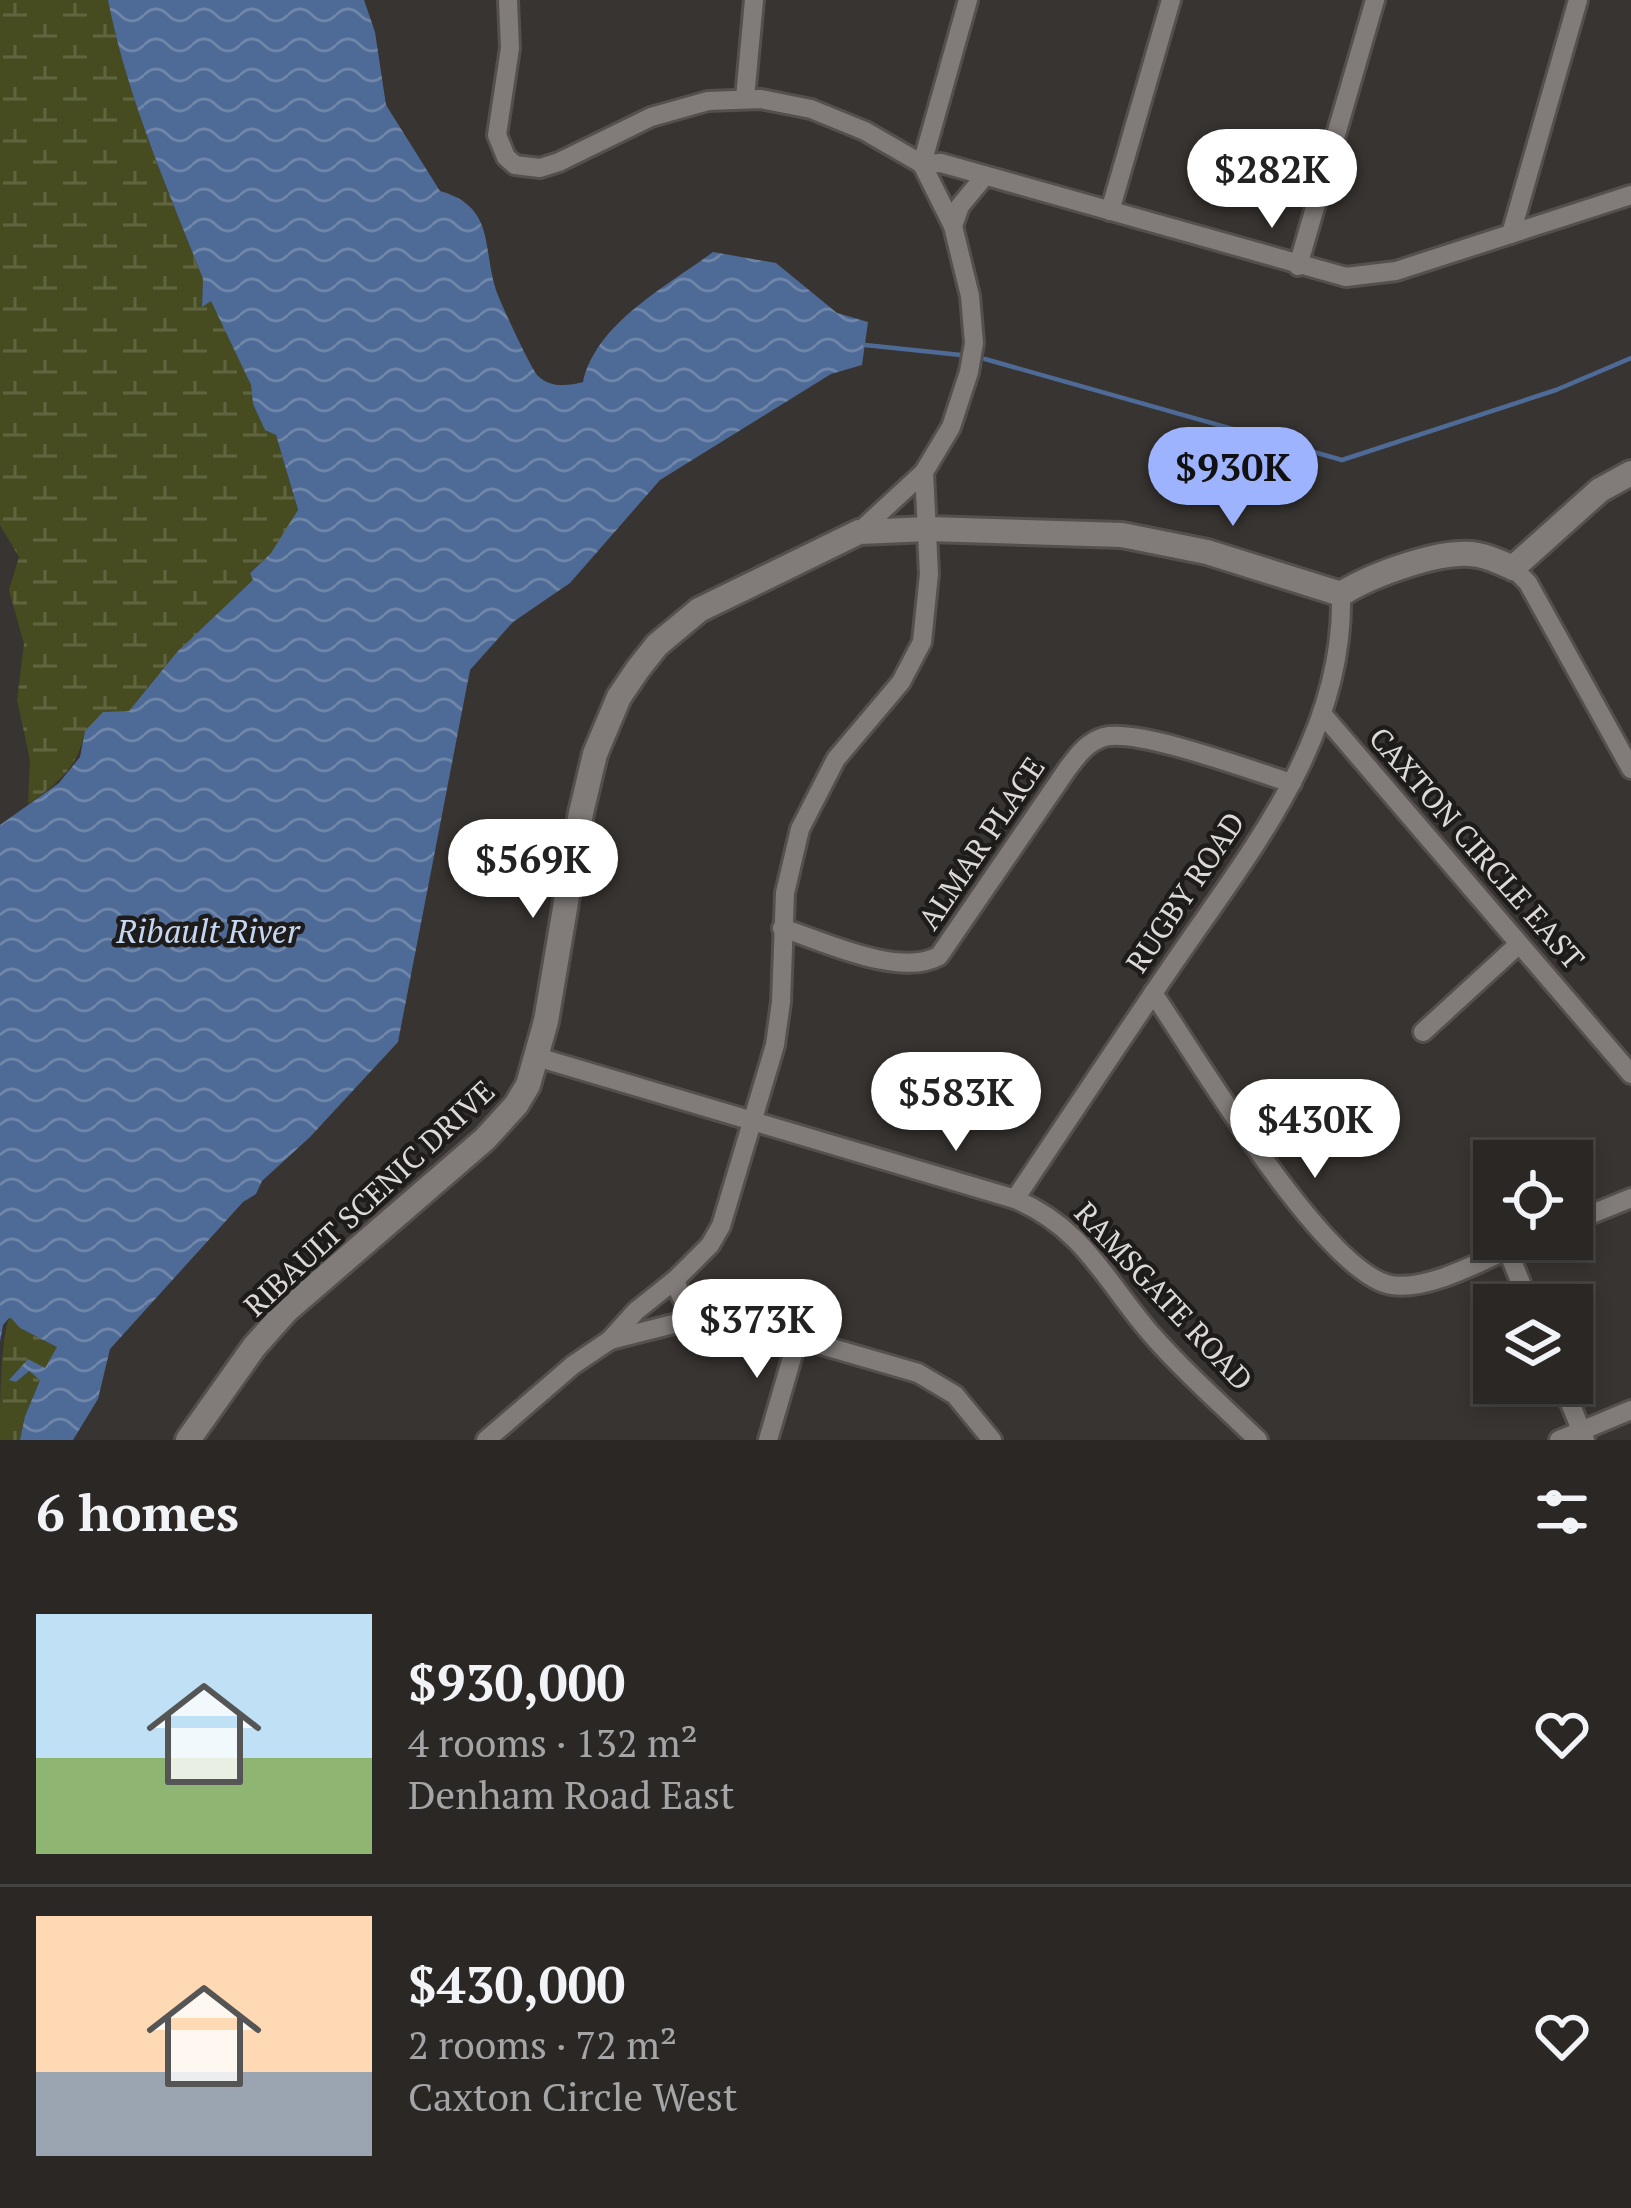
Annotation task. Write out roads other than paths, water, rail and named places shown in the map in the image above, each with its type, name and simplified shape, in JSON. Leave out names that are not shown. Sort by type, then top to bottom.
[{"type":"street","points":[[508,0],[510,48],[497,135],[514,165],[540,168],[651,117],[708,101],[745,98],[811,109],[846,122],[922,164],[941,163],[1346,277],[1371,276],[1631,195]]},
{"type":"street","points":[[745,98],[754,0]]},
{"type":"street","points":[[860,532],[924,472],[960,403],[974,343],[970,296],[952,226],[922,164],[968,0]]},
{"type":"street","points":[[1110,211],[1172,0]]},
{"type":"street","points":[[1298,266],[1375,0]]},
{"type":"street","points":[[1511,234],[1578,0]]},
{"type":"street","points":[[952,226],[963,202],[984,177]]},
{"type":"street","points":[[486,1440],[608,1342],[710,1245],[721,1226],[775,1045],[782,928],[793,856],[813,800],[836,759],[901,682],[922,642],[929,574],[924,472]]},
{"type":"street","points":[[1513,568],[1600,490],[1631,473]]},
{"type":"street","name":"RIBAULT SCENIC DRIVE","points":[[188,1440],[254,1347],[286,1311],[501,1124],[528,1084],[537,1058],[595,754],[620,697],[657,645],[699,610],[860,532],[929,529],[1123,535],[1207,552],[1341,593]]},
{"type":"street","points":[[1341,593],[1458,554],[1477,554],[1513,568],[1528,583],[1631,770]]},
{"type":"street","name":"RUGBY ROAD","points":[[1016,1199],[1292,783],[1324,716],[1342,626],[1341,593]]},
{"type":"street","name":"CAXTON CIRCLE EAST","points":[[1324,716],[1631,1074]]},
{"type":"street","name":"ALMAR PLACE","points":[[782,928],[893,963],[916,965],[938,956],[1068,768],[1081,751],[1104,737],[1132,736],[1292,783]]},
{"type":"street","points":[[1423,1032],[1520,944]]},
{"type":"street","points":[[1153,993],[1290,1194],[1326,1238],[1366,1274],[1408,1286],[1478,1260]]},
{"type":"street","name":"RAMSGATE ROAD","points":[[537,1058],[1016,1199],[1042,1211],[1074,1234],[1159,1342],[1258,1440]]},
{"type":"street","points":[[1593,1213],[1631,1198]]},
{"type":"street","points":[[676,1279],[679,1296],[705,1316]]},
{"type":"street","points":[[608,1342],[705,1316],[728,1318],[938,1382],[971,1412],[992,1440]]},
{"type":"street","points":[[767,1440],[798,1337]]},
{"type":"street","points":[[1571,1404],[1584,1435]]},
{"type":"street","points":[[1558,1440],[1584,1435],[1631,1410]]},
{"type":"water","name":"Ribault River","points":[[108,0],[364,0],[375,32],[386,105],[440,191],[458,198],[479,218],[499,297],[534,371],[548,383],[583,382],[590,361],[617,324],[713,252],[776,263],[837,313],[868,322],[862,365],[831,374],[660,480],[570,583],[513,622],[470,670],[398,1042],[262,1181],[256,1194],[243,1202],[110,1349],[98,1399],[73,1440],[20,1440],[40,1380],[29,1371],[16,1382],[9,1380],[28,1359],[45,1368],[57,1347],[20,1328],[10,1317],[0,1342],[0,825],[59,783],[80,757],[85,731],[103,712],[129,711],[177,652],[253,580],[250,573],[271,553],[298,510],[276,435],[265,430],[253,404],[251,385],[211,301],[202,307],[203,279],[137,107]]},
{"type":"waterway","points":[[865,345],[961,355]]},
{"type":"waterway","points":[[985,359],[1342,460],[1556,390],[1631,358]]}]
